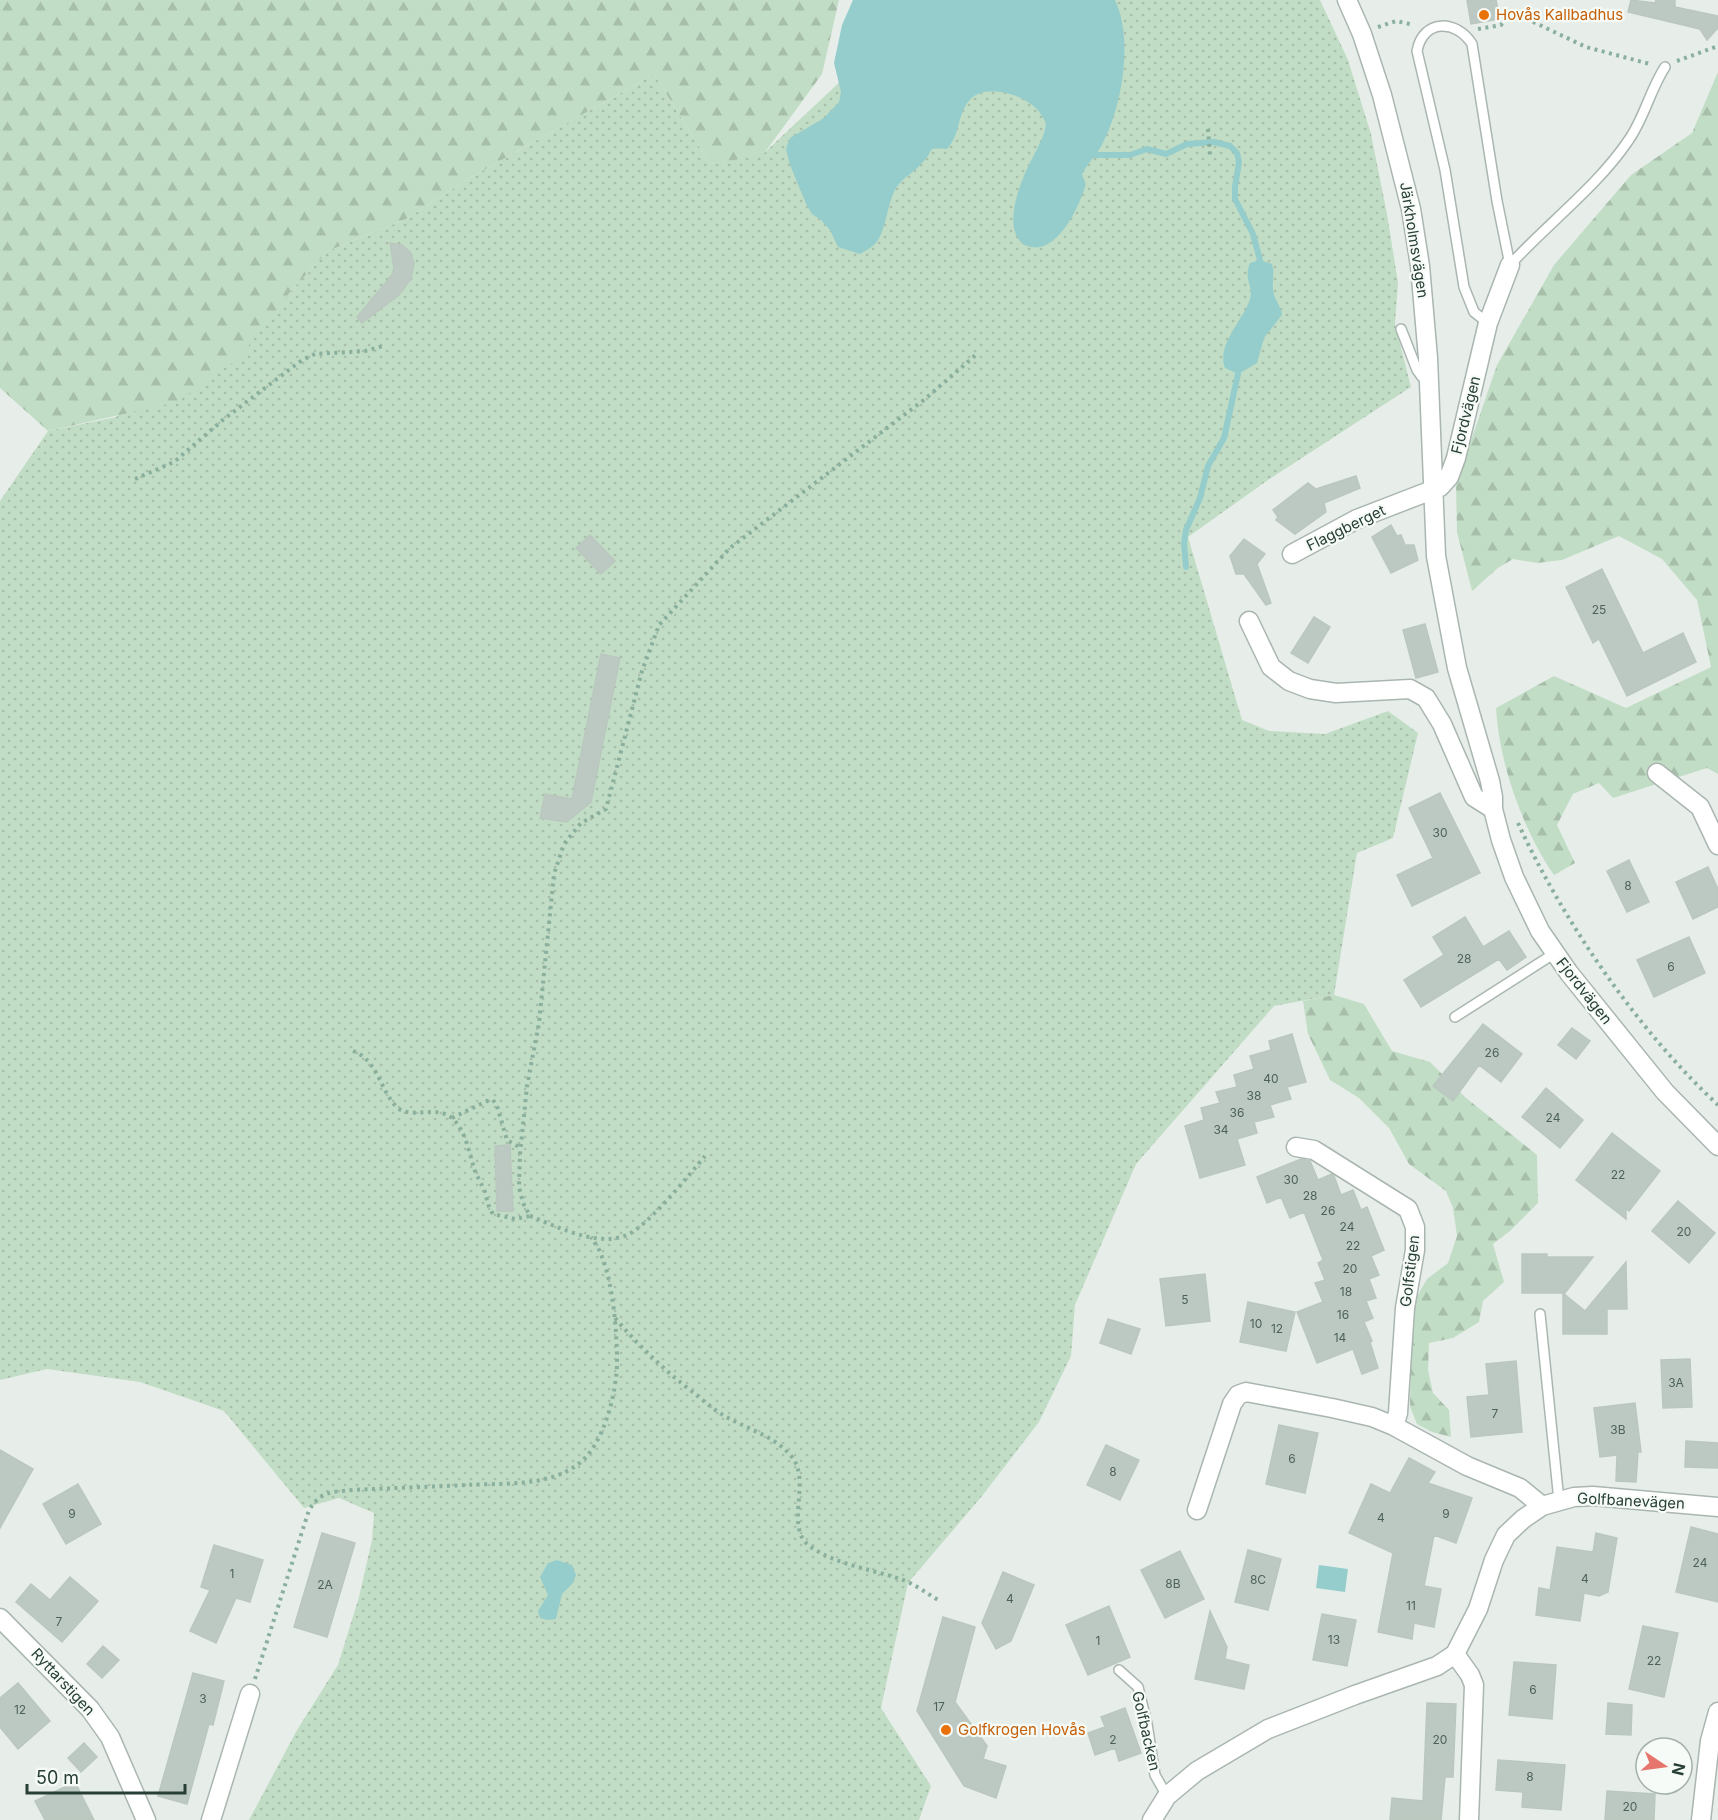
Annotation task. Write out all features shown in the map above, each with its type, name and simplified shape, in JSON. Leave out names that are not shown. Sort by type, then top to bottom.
[{"type":"street","name":"Järkholmsvägen","points":[[1347,0],[1362,34],[1382,95],[1412,209],[1421,278],[1429,377],[1433,490]]},
{"type":"street","name":"Fjordvägen","points":[[1510,265],[1488,323],[1456,458],[1449,477],[1440,487],[1433,490],[1436,556],[1457,668],[1490,781],[1493,809],[1514,877],[1540,931],[1626,1046],[1665,1092],[1718,1146]]},
{"type":"street","name":"Flaggberget","points":[[1292,554],[1357,519],[1433,490]]},
{"type":"street","points":[[1249,621],[1271,667],[1288,681],[1310,689],[1336,693],[1410,689],[1426,698],[1433,707],[1474,797],[1493,809]]},
{"type":"street","points":[[1657,773],[1700,807],[1718,845]]},
{"type":"street","name":"Golfstigen","points":[[1296,1147],[1314,1150],[1408,1209],[1415,1227],[1415,1250],[1405,1308],[1398,1413],[1394,1426]]},
{"type":"street","points":[[1197,1510],[1232,1404],[1238,1395],[1246,1392],[1372,1417],[1394,1426],[1467,1466],[1551,1503]]},
{"type":"street","name":"Golfbanevägen","points":[[1455,1654],[1478,1610],[1494,1560],[1506,1536],[1522,1519],[1551,1503],[1593,1497],[1718,1507]]},
{"type":"street","name":"Ryttarstigen","points":[[0,1617],[90,1709],[110,1737],[146,1820]]},
{"type":"street","points":[[1152,1820],[1167,1796],[1197,1771],[1268,1729],[1437,1666],[1455,1654],[1470,1675],[1474,1686],[1469,1820]]},
{"type":"street","points":[[211,1820],[250,1694]]},
{"type":"street","points":[[1701,1820],[1710,1741],[1718,1712]]},
{"type":"lane","points":[[1488,323],[1474,312],[1464,287],[1445,170],[1417,51],[1419,39],[1429,29],[1443,26],[1456,28],[1466,35],[1472,44],[1497,201],[1510,265]]},
{"type":"lane","name":"Fjordvägen","points":[[1510,265],[1582,193],[1629,140],[1654,84],[1665,67]]},
{"type":"lane","points":[[1401,329],[1417,370],[1422,377],[1429,377]]},
{"type":"lane","points":[[1455,1017],[1555,952]]},
{"type":"lane","points":[[1540,1314],[1551,1503]]},
{"type":"lane","name":"Golfbacken","points":[[1119,1670],[1138,1687],[1147,1724],[1155,1775],[1167,1796]]},
{"type":"path","points":[[1456,28],[1472,30],[1501,25],[1507,17],[1515,16],[1527,19],[1586,47],[1665,67],[1718,46]]},
{"type":"path","points":[[1383,26],[1396,21],[1429,29]]},
{"type":"path","points":[[1208,129],[1210,155]]},
{"type":"path","points":[[135,479],[174,462],[302,360],[315,354],[365,351],[383,346]]},
{"type":"path","points":[[530,1216],[519,1188],[521,1148],[527,1086],[538,1023],[554,874],[564,844],[574,831],[581,823],[606,809],[642,671],[659,626],[730,548],[925,399],[977,354]]},
{"type":"path","points":[[1514,814],[1533,856],[1565,911],[1615,984],[1645,1026],[1718,1105]]},
{"type":"path","points":[[353,1051],[362,1055],[371,1064],[393,1104],[399,1109],[405,1112],[438,1112],[452,1118],[468,1146],[475,1171],[493,1214],[515,1219],[530,1216],[591,1237],[612,1239],[630,1234],[676,1189],[705,1156]]},
{"type":"path","points":[[452,1118],[493,1100],[507,1140],[521,1148]]},
{"type":"path","points":[[250,1694],[309,1510],[316,1499],[326,1493],[352,1490],[532,1481],[566,1472],[592,1451],[607,1418],[614,1389],[617,1343],[603,1257],[591,1237]]},
{"type":"path","points":[[614,1317],[649,1356],[679,1381],[722,1415],[779,1445],[794,1460],[800,1478],[797,1519],[801,1535],[808,1546],[872,1572],[902,1579],[940,1601]]},
{"type":"green space","points":[[0,0],[839,0],[822,74],[763,155],[710,164],[654,74],[468,179],[406,219],[328,251],[290,292],[239,358],[177,402],[48,431],[0,388]]},
{"type":"green space","points":[[927,0],[1320,0],[1348,60],[1371,134],[1398,283],[1395,324],[1411,387],[1268,480],[1188,537],[1242,720],[1269,731],[1325,734],[1388,711],[1418,733],[1393,838],[1357,853],[1334,995],[1274,1006],[1136,1164],[1075,1305],[1071,1356],[1039,1422],[982,1496],[908,1583],[881,1708],[931,1786],[919,1820],[249,1820],[297,1730],[338,1665],[359,1597],[372,1540],[374,1513],[339,1498],[304,1508],[224,1411],[140,1382],[47,1369],[0,1380],[0,501],[48,431],[116,417],[290,292],[328,251],[406,219],[468,179],[654,74],[710,164],[763,154]]},
{"type":"green space","points":[[1718,72],[1718,774],[1707,768],[1613,798],[1599,783],[1573,794],[1557,825],[1575,863],[1554,875],[1532,838],[1514,796],[1502,751],[1496,708],[1554,676],[1626,708],[1711,667],[1697,600],[1662,559],[1619,536],[1562,560],[1537,563],[1513,559],[1498,568],[1472,591],[1457,532],[1456,484],[1497,365],[1554,265],[1631,175],[1692,133]]},
{"type":"green space","points":[[1334,995],[1364,1004],[1392,1051],[1430,1062],[1465,1097],[1537,1155],[1538,1203],[1510,1231],[1493,1244],[1504,1282],[1483,1301],[1479,1322],[1453,1338],[1429,1343],[1428,1370],[1433,1393],[1449,1410],[1451,1437],[1432,1432],[1417,1424],[1410,1407],[1412,1305],[1427,1279],[1448,1263],[1457,1236],[1453,1208],[1446,1191],[1409,1164],[1389,1128],[1359,1098],[1330,1080],[1308,1034],[1303,1001]]},
{"type":"water","points":[[853,0],[1115,0],[1121,16],[1124,54],[1123,75],[1114,114],[1098,151],[1082,174],[1085,185],[1072,217],[1066,227],[1050,243],[1041,247],[1031,247],[1021,243],[1015,232],[1013,221],[1016,198],[1043,137],[1046,123],[1037,110],[1021,98],[991,91],[982,92],[968,102],[954,138],[947,149],[932,150],[920,166],[899,184],[893,194],[882,233],[875,244],[860,254],[838,247],[830,230],[812,214],[807,206],[786,149],[790,138],[824,118],[839,102],[841,92],[834,63],[842,25]]},
{"type":"water","points":[[1260,260],[1272,264],[1274,293],[1282,315],[1264,338],[1257,363],[1238,374],[1225,368],[1224,350],[1250,299],[1248,269],[1250,263]]},
{"type":"water","points":[[557,1560],[572,1565],[576,1575],[573,1583],[562,1594],[556,1619],[548,1620],[540,1618],[538,1611],[548,1595],[540,1577],[548,1563]]},
{"type":"water","points":[[1319,1565],[1348,1569],[1345,1592],[1316,1588]]},
{"type":"building","name":"Hovås Kallbadhus","points":[[1467,0],[1496,0],[1500,19],[1471,24]]},
{"type":"building","points":[[1631,0],[1655,3],[1656,0],[1675,0],[1675,7],[1718,16],[1718,28],[1707,40],[1700,29],[1628,12]]},
{"type":"building","points":[[390,243],[402,245],[410,252],[414,263],[411,279],[399,295],[362,323],[357,317],[392,275],[394,268]]},
{"type":"building","points":[[1356,476],[1360,488],[1324,503],[1326,512],[1295,534],[1276,520],[1278,517],[1273,510],[1308,483],[1316,489]]},
{"type":"building","points":[[1391,525],[1397,536],[1401,535],[1405,545],[1414,545],[1418,560],[1391,573],[1372,537]]},
{"type":"building","points":[[590,535],[615,561],[601,574],[576,548]]},
{"type":"building","points":[[1244,539],[1265,554],[1257,564],[1271,603],[1266,605],[1244,574],[1236,574],[1230,556]]},
{"type":"building","points":[[1602,569],[1643,653],[1683,633],[1696,662],[1627,696],[1599,639],[1593,643],[1566,587]]},
{"type":"building","points":[[1314,617],[1330,627],[1308,663],[1291,653]]},
{"type":"building","points":[[1425,624],[1438,672],[1416,678],[1403,630]]},
{"type":"building","points":[[601,654],[620,658],[591,802],[567,822],[540,818],[545,794],[572,799]]},
{"type":"building","points":[[1440,793],[1480,873],[1412,906],[1397,875],[1433,858],[1409,808]]},
{"type":"building","points":[[1629,860],[1649,902],[1627,912],[1607,871]]},
{"type":"building","points":[[1708,867],[1718,889],[1718,907],[1693,919],[1676,882]]},
{"type":"building","points":[[1465,917],[1483,947],[1509,931],[1526,957],[1507,970],[1499,959],[1421,1007],[1404,980],[1444,955],[1433,937]]},
{"type":"building","points":[[1689,937],[1705,973],[1654,997],[1637,960]]},
{"type":"building","points":[[1483,1024],[1522,1054],[1501,1082],[1479,1065],[1453,1101],[1433,1086]]},
{"type":"building","points":[[1572,1028],[1590,1041],[1576,1059],[1558,1045]]},
{"type":"building","points":[[1292,1034],[1306,1082],[1287,1087],[1291,1099],[1270,1105],[1274,1117],[1254,1122],[1257,1133],[1237,1139],[1245,1165],[1200,1178],[1185,1126],[1204,1120],[1201,1108],[1220,1103],[1216,1092],[1237,1087],[1234,1075],[1254,1069],[1250,1056],[1271,1050],[1269,1041]]},
{"type":"building","points":[[1546,1088],[1583,1120],[1560,1148],[1522,1117]]},
{"type":"building","points":[[1612,1133],[1660,1171],[1629,1211],[1626,1208],[1626,1219],[1576,1180]]},
{"type":"building","points":[[510,1145],[513,1211],[497,1211],[495,1146]]},
{"type":"building","points":[[1301,1159],[1310,1161],[1318,1180],[1332,1174],[1341,1195],[1353,1190],[1361,1210],[1367,1207],[1384,1250],[1371,1256],[1379,1275],[1369,1279],[1376,1298],[1366,1301],[1373,1318],[1364,1322],[1372,1341],[1370,1342],[1378,1368],[1362,1374],[1353,1349],[1317,1363],[1297,1312],[1323,1302],[1315,1283],[1325,1280],[1318,1263],[1323,1260],[1304,1212],[1290,1218],[1281,1197],[1267,1203],[1257,1177]]},
{"type":"building","points":[[1678,1201],[1715,1233],[1689,1263],[1652,1231]]},
{"type":"building","points":[[1522,1254],[1547,1254],[1547,1257],[1593,1257],[1565,1293],[1522,1293]]},
{"type":"building","points":[[1626,1262],[1627,1309],[1607,1309],[1607,1334],[1563,1334],[1563,1293],[1585,1311]]},
{"type":"building","points":[[1205,1274],[1210,1321],[1166,1326],[1160,1279]]},
{"type":"building","points":[[1248,1302],[1295,1312],[1286,1351],[1240,1342]]},
{"type":"building","points":[[1108,1319],[1140,1329],[1131,1354],[1100,1343]]},
{"type":"building","points":[[1690,1359],[1692,1407],[1663,1408],[1661,1360]]},
{"type":"building","points":[[1516,1361],[1522,1432],[1471,1437],[1467,1397],[1489,1395],[1486,1364]]},
{"type":"building","points":[[1635,1403],[1641,1452],[1638,1452],[1636,1482],[1616,1481],[1617,1455],[1600,1457],[1594,1408]]},
{"type":"building","points":[[1279,1425],[1318,1433],[1305,1493],[1266,1484]]},
{"type":"building","points":[[1686,1441],[1718,1443],[1718,1468],[1685,1467]]},
{"type":"building","points":[[1106,1445],[1139,1460],[1120,1500],[1087,1485]]},
{"type":"building","points":[[0,1450],[33,1469],[0,1528]]},
{"type":"building","points":[[1409,1458],[1435,1472],[1428,1483],[1472,1498],[1456,1543],[1434,1535],[1424,1586],[1441,1589],[1434,1627],[1414,1623],[1412,1639],[1378,1632],[1393,1553],[1349,1533],[1371,1484],[1390,1493]]},
{"type":"building","points":[[78,1484],[101,1524],[66,1544],[43,1504]]},
{"type":"building","points":[[1691,1527],[1718,1534],[1718,1602],[1676,1592]]},
{"type":"building","points":[[322,1533],[355,1543],[327,1637],[294,1627]]},
{"type":"building","points":[[1596,1533],[1617,1538],[1608,1592],[1599,1596],[1584,1593],[1580,1621],[1536,1615],[1539,1588],[1550,1590],[1557,1547],[1593,1552]]},
{"type":"building","points":[[214,1545],[263,1560],[250,1602],[236,1598],[216,1643],[190,1631],[210,1590],[201,1587]]},
{"type":"building","points":[[1248,1550],[1281,1559],[1268,1610],[1235,1602]]},
{"type":"building","points":[[1180,1551],[1204,1599],[1165,1618],[1141,1570]]},
{"type":"building","points":[[1003,1572],[1034,1585],[1011,1641],[996,1649],[982,1623]]},
{"type":"building","points":[[70,1577],[98,1601],[62,1642],[16,1602],[31,1584],[50,1600]]},
{"type":"building","points":[[1109,1606],[1130,1657],[1088,1675],[1066,1625]]},
{"type":"building","points":[[1210,1611],[1227,1647],[1225,1659],[1249,1665],[1244,1689],[1195,1679]]},
{"type":"building","points":[[1322,1614],[1356,1620],[1347,1666],[1313,1660]]},
{"type":"building","points":[[943,1617],[975,1627],[955,1702],[987,1746],[983,1759],[1006,1766],[996,1798],[964,1786],[917,1711]]},
{"type":"building","points":[[1643,1626],[1678,1633],[1664,1697],[1629,1689]]},
{"type":"building","points":[[103,1646],[119,1660],[102,1678],[87,1664]]},
{"type":"building","points":[[1514,1662],[1556,1665],[1552,1719],[1509,1715]]},
{"type":"building","points":[[193,1673],[224,1681],[213,1725],[209,1724],[187,1804],[158,1796]]},
{"type":"building","points":[[18,1683],[50,1721],[18,1749],[0,1727],[0,1698]]},
{"type":"building","points":[[1427,1703],[1456,1704],[1453,1777],[1445,1777],[1441,1820],[1390,1820],[1392,1798],[1423,1801]]},
{"type":"building","points":[[1608,1703],[1632,1705],[1631,1735],[1606,1734]]},
{"type":"building","points":[[1125,1708],[1141,1753],[1119,1761],[1115,1748],[1095,1755],[1088,1733],[1105,1727],[1101,1717]]},
{"type":"building","points":[[84,1743],[97,1757],[81,1772],[68,1758]]},
{"type":"building","points":[[1498,1760],[1565,1765],[1561,1810],[1522,1807],[1523,1792],[1496,1790]]},
{"type":"building","points":[[75,1782],[94,1820],[45,1820],[35,1801]]},
{"type":"building","points":[[1607,1791],[1634,1793],[1634,1796],[1655,1796],[1654,1820],[1605,1820]]},
{"type":"waterway","points":[[1094,155],[1130,155],[1147,149],[1166,154],[1187,144],[1214,142],[1230,146],[1237,153],[1239,162],[1235,199],[1253,234],[1260,260]]},
{"type":"waterway","points":[[1186,567],[1184,543],[1186,530],[1200,498],[1208,466],[1224,438],[1238,374]]},
{"type":"place","name":"Hovås Kallbadhus","points":[[1484,15]]},
{"type":"place","name":"Golfkrogen Hovås","points":[[946,1730]]}]
